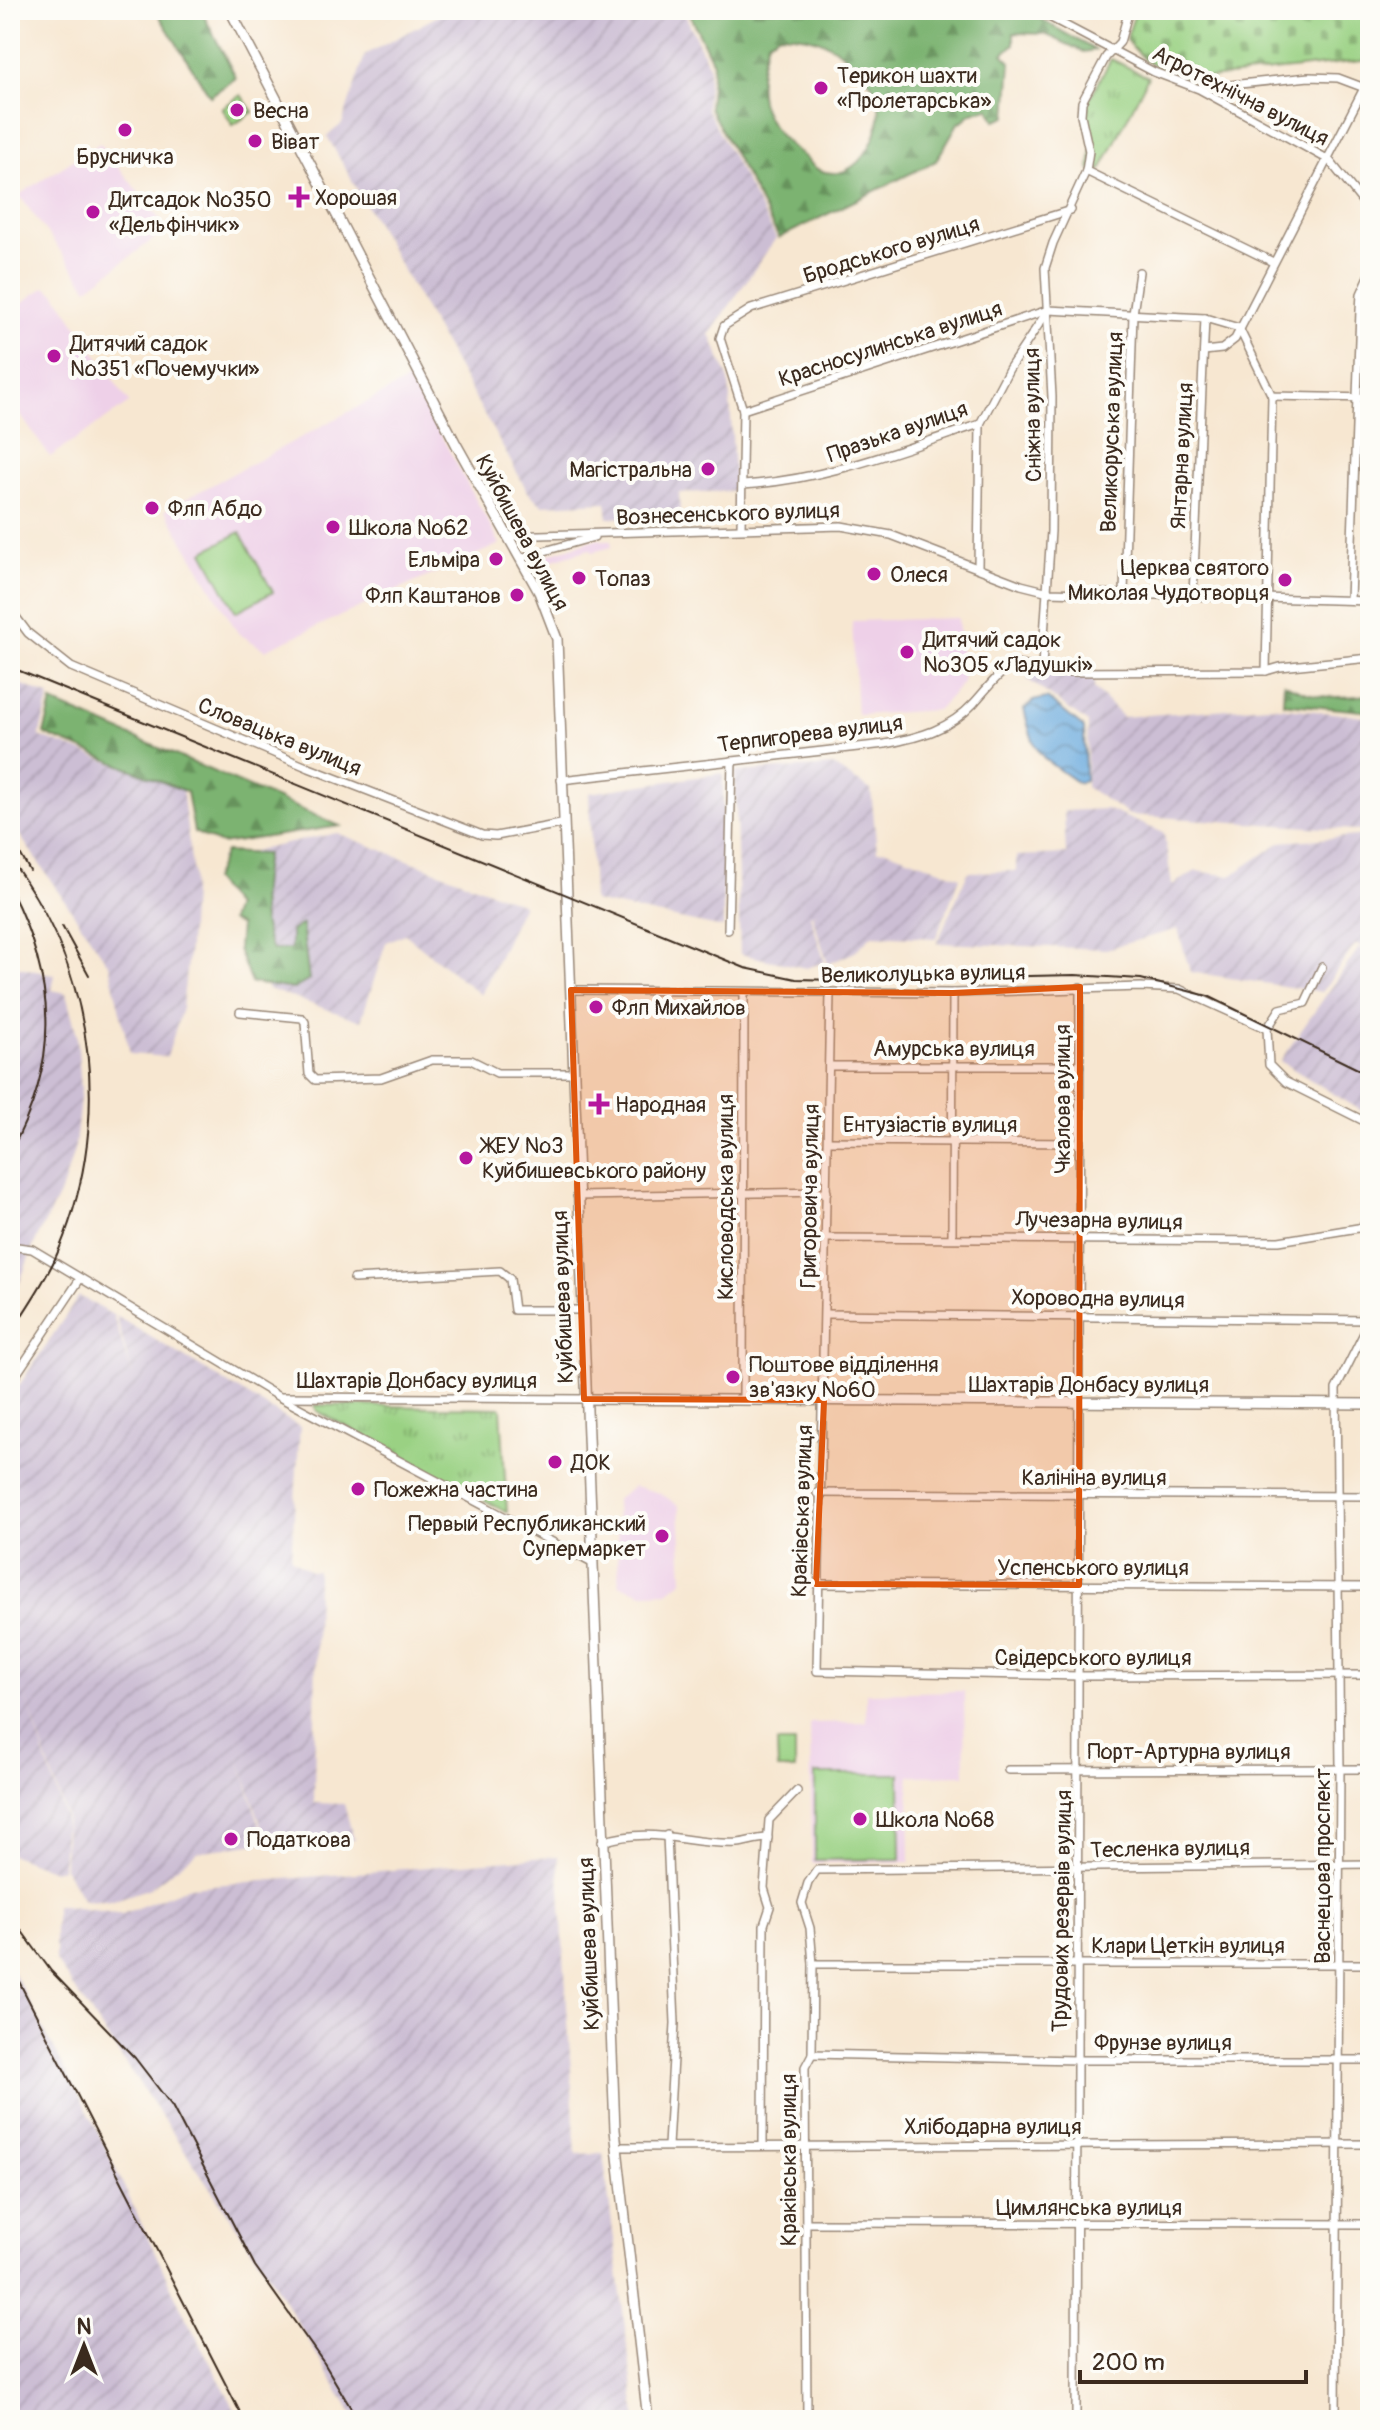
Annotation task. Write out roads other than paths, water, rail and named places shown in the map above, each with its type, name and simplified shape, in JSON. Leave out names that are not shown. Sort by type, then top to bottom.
[{"type":"main road","name":"Куйбишева вулиця","points":[[230,10],[301,151],[506,536],[539,592],[557,639],[561,824],[571,990],[590,1562],[617,2147],[648,2420]]},
{"type":"main road","name":"Шахтарів Донбасу вулиця","points":[[584,1399],[1370,1404]]},
{"type":"street","name":"Агротехнічна вулиця","points":[[1036,10],[1180,84],[1199,89],[1329,160],[1370,211]]},
{"type":"street","points":[[1129,10],[1120,42],[1106,57],[1082,102],[1081,115],[1089,151],[1086,171],[1273,262]]},
{"type":"street","points":[[1199,89],[1309,77],[1338,78],[1367,89],[1230,345],[1204,351]]},
{"type":"street","name":"Сніжна вулиця","points":[[1042,666],[1049,592],[1052,397],[1045,268],[1086,171]]},
{"type":"street","name":"Бродського вулиця","points":[[743,410],[720,338],[724,326],[751,309],[1071,210]]},
{"type":"street","name":"Великоруська вулиця","points":[[1124,593],[1133,314],[1139,272]]},
{"type":"street","points":[[1350,600],[1360,310],[1361,294],[1370,274]]},
{"type":"street","points":[[1048,310],[1205,318],[1239,328],[1272,396],[1266,671]]},
{"type":"street","name":"Красносулинська вулиця","points":[[743,410],[1048,310]]},
{"type":"street","name":"Празька вулиця","points":[[743,485],[788,482],[840,471],[980,424],[1009,369],[1048,310]]},
{"type":"street","name":"Янтарна вулиця","points":[[1193,596],[1205,318]]},
{"type":"street","points":[[1272,396],[1370,398]]},
{"type":"street","points":[[741,528],[743,410]]},
{"type":"street","points":[[978,568],[980,424]]},
{"type":"street","name":"Вознесенського вулиця","points":[[506,536],[841,526],[891,535],[1049,592],[1370,601]]},
{"type":"street","name":"Вознесенського вулиця","points":[[520,558],[604,534]]},
{"type":"street","name":"Словацька вулиця","points":[[10,609],[28,633],[71,667],[309,768],[482,835],[561,824]]},
{"type":"street","name":"Терпигорева вулиця","points":[[561,780],[885,744],[925,736],[942,728],[970,707],[1009,666],[1019,663],[1062,672],[1266,671],[1370,658]]},
{"type":"street","points":[[728,930],[732,761]]},
{"type":"street","points":[[1322,967],[1305,1003],[1280,1009],[1267,1029],[1269,1065],[1286,1082],[1370,1124]]},
{"type":"street","name":"Великолуцька вулиця","points":[[571,990],[953,993],[1080,987],[1179,989],[1267,1029]]},
{"type":"street","name":"Чкалова вулиця","points":[[1079,1403],[1080,987]]},
{"type":"street","name":"Кисловодська вулиця","points":[[743,1400],[744,993]]},
{"type":"street","name":"Григоровича вулиця","points":[[824,1400],[830,993]]},
{"type":"street","points":[[952,1237],[953,993]]},
{"type":"street","points":[[240,1012],[302,1018],[305,1022],[309,1074],[315,1080],[381,1078],[432,1060],[471,1060],[497,1073],[573,1073]]},
{"type":"street","name":"Амурська вулиця","points":[[829,1066],[1080,1066]]},
{"type":"street","name":"Ентузіастів вулиця","points":[[828,1141],[1080,1143]]},
{"type":"street","points":[[576,1196],[827,1192]]},
{"type":"street","name":"Лучезарна вулиця","points":[[826,1238],[1079,1237],[1279,1241],[1370,1226]]},
{"type":"street","name":"Шахтарів Донбасу вулиця","points":[[10,1246],[32,1249],[279,1397],[590,1562]]},
{"type":"street","points":[[354,1279],[483,1272],[508,1275],[514,1310],[581,1310]]},
{"type":"street","points":[[10,1384],[80,1279]]},
{"type":"street","name":"Хороводна вулиця","points":[[825,1314],[1370,1320]]},
{"type":"street","name":"Васнецова проспект","points":[[1336,2420],[1340,1675],[1336,1389],[1370,1320]]},
{"type":"street","name":"Шахтарів Донбасу вулиця","points":[[279,1397],[584,1399]]},
{"type":"street","name":"Краківська вулиця","points":[[817,1671],[817,1493],[824,1400]]},
{"type":"street","name":"Трудових резервів вулиця","points":[[1076,2420],[1081,1867],[1079,1403]]},
{"type":"street","name":"Калініна вулиця","points":[[817,1493],[1370,1496]]},
{"type":"street","name":"Успенського вулиця","points":[[816,1584],[1370,1587]]},
{"type":"street","name":"Свідерського вулиця","points":[[817,1671],[1080,1676],[1370,1675]]},
{"type":"street","name":"Порт-Артурна вулиця","points":[[1008,1770],[1370,1769]]},
{"type":"street","points":[[763,2145],[764,1925],[770,1907],[764,1888],[769,1820],[797,1791]]},
{"type":"street","points":[[602,1842],[624,1835],[667,1835],[740,1843],[768,1838]]},
{"type":"street","points":[[667,1835],[675,2023],[668,2146]]},
{"type":"street","name":"Тесленка вулиця","points":[[827,1867],[1370,1864]]},
{"type":"street","name":"Краківська вулиця","points":[[807,2420],[805,2067],[812,2054],[813,1964],[810,1928],[802,1903],[811,1878],[817,1870],[827,1867]]},
{"type":"street","name":"Клари Цеткін вулиця","points":[[813,1964],[1370,1964]]},
{"type":"street","name":"Фрунзе вулиця","points":[[812,2054],[1077,2060],[1370,2060]]},
{"type":"street","name":"Хлібодарна вулиця","points":[[617,2147],[1370,2144]]},
{"type":"street","name":"Цимлянська вулиця","points":[[807,2223],[1370,2224]]},
{"type":"water","points":[[1047,698],[1084,728],[1085,780],[1078,783],[1040,754],[1032,737],[1024,709],[1033,701]]},
{"type":"railway","points":[[10,667],[745,968],[796,979],[1075,975],[1141,979],[1208,996],[1370,1075]]},
{"type":"railway","points":[[10,836],[30,871]]},
{"type":"railway","points":[[10,859],[40,904],[62,952],[78,1002],[88,1054],[90,1106],[85,1159],[73,1211],[54,1261],[10,1334]]},
{"type":"railway","points":[[10,889],[37,955],[44,988],[46,1020],[45,1053],[38,1086],[27,1119],[10,1152]]},
{"type":"railway","points":[[62,926],[89,975]]},
{"type":"railway","points":[[10,1915],[51,1971],[135,2058],[172,2106],[255,2266],[324,2363],[358,2420]]},
{"type":"railway","points":[[10,1964],[244,2420]]},
{"type":"place","name":"Терикон шахти «Пролетарська»","points":[[821,88]]},
{"type":"place","name":"Весна","points":[[237,110]]},
{"type":"place","name":"Брусничка","points":[[125,130]]},
{"type":"place","name":"Віват","points":[[255,141]]},
{"type":"place","name":"Хорошая","points":[[299,197]]},
{"type":"place","name":"Дитсадок №350 «Дельфінчик»","points":[[93,212]]},
{"type":"place","name":"Дитячий садок №351 «Почемучки»","points":[[54,356]]},
{"type":"place","name":"Магістральна","points":[[708,469]]},
{"type":"place","name":"Флп Абдо","points":[[152,508]]},
{"type":"place","name":"Школа №62","points":[[333,527]]},
{"type":"place","name":"Ельміра","points":[[496,559]]},
{"type":"place","name":"Олеся","points":[[874,574]]},
{"type":"place","name":"Топаз","points":[[579,578]]},
{"type":"place","name":"Церква святого Миколая Чудотворця","points":[[1285,580]]},
{"type":"place","name":"Флп Каштанов","points":[[517,595]]},
{"type":"place","name":"Дитячий садок №305 «Ладушкі»","points":[[907,652]]},
{"type":"place","name":"Флп Михайлов","points":[[596,1007]]},
{"type":"place","name":"Народная","points":[[599,1104]]},
{"type":"place","name":"ЖЕУ №3 Куйбишевського району","points":[[466,1158]]},
{"type":"place","name":"Поштове відділення зв'язку №60","points":[[733,1377]]},
{"type":"place","name":"ДОК","points":[[555,1462]]},
{"type":"place","name":"Пожежна частина","points":[[358,1489]]},
{"type":"place","name":"Первый Республиканский Супермаркет","points":[[662,1536]]},
{"type":"place","name":"Школа №68","points":[[860,1819]]},
{"type":"place","name":"Податкова","points":[[231,1839]]}]
